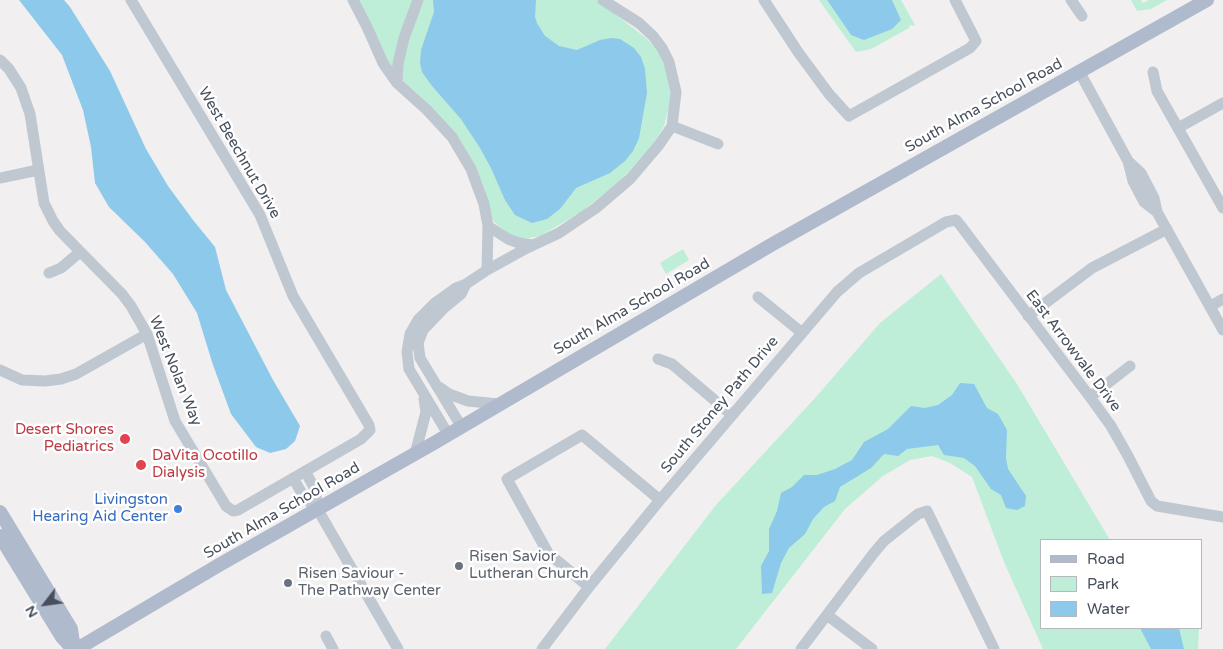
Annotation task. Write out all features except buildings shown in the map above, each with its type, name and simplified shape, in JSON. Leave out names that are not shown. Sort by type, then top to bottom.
[{"type":"main road","name":"South Alma School Road","points":[[75,649],[415,454],[771,245],[1207,0]]},
{"type":"main road","points":[[0,512],[71,629],[75,649]]},
{"type":"main road","points":[[0,536],[62,637],[75,649]]},
{"type":"street","name":"West Beechnut Drive","points":[[131,0],[260,214],[293,296],[369,425],[370,430],[361,439],[305,471]]},
{"type":"street","points":[[352,0],[367,27],[383,63],[397,82],[452,137],[471,169],[484,204],[488,226],[487,270]]},
{"type":"street","points":[[397,82],[398,64],[404,38],[418,0]]},
{"type":"street","points":[[448,434],[409,369],[407,352],[410,334],[418,320],[456,288],[575,223],[596,208],[630,179],[659,145],[672,126],[676,92],[669,62],[662,48],[653,36],[639,23],[603,0]]},
{"type":"street","points":[[764,0],[803,59],[829,94],[849,116],[970,48],[976,41],[955,0]]},
{"type":"street","points":[[1071,0],[1082,16]]},
{"type":"street","name":"West Nolan Way","points":[[0,60],[21,88],[30,114],[44,203],[53,222],[122,294],[131,306],[147,334],[175,420],[226,506],[233,511],[238,510],[293,478]]},
{"type":"street","points":[[1078,71],[1128,161],[1141,173],[1144,202],[1157,212],[1223,330]]},
{"type":"street","points":[[1153,72],[1157,91],[1223,208]]},
{"type":"street","points":[[1178,128],[1223,103]]},
{"type":"street","points":[[672,126],[718,144]]},
{"type":"street","points":[[0,178],[38,170]]},
{"type":"street","name":"East Arrowvale Drive","points":[[956,220],[1090,397],[1115,434],[1151,501],[1157,506],[1223,517]]},
{"type":"street","name":"South Stoney Path Drive","points":[[542,649],[589,587],[660,500],[837,292],[859,274],[946,222],[956,220]]},
{"type":"street","points":[[488,226],[508,239],[533,245]]},
{"type":"street","points":[[1028,316],[1092,268],[1167,229]]},
{"type":"street","points":[[49,273],[61,268],[80,252]]},
{"type":"street","points":[[462,426],[436,385],[420,355],[418,343],[423,330],[444,308],[461,294],[466,284]]},
{"type":"street","points":[[758,298],[801,332]]},
{"type":"street","points":[[1211,306],[1223,299]]},
{"type":"street","points":[[0,370],[21,385],[76,374],[147,334]]},
{"type":"street","points":[[408,358],[420,355]]},
{"type":"street","points":[[658,359],[672,364],[732,414]]},
{"type":"street","points":[[1090,397],[1130,366]]},
{"type":"street","points":[[436,385],[456,398],[499,404]]},
{"type":"street","points":[[423,392],[436,385]]},
{"type":"street","points":[[415,454],[426,412],[423,392]]},
{"type":"street","points":[[589,587],[548,553],[507,479],[582,435],[660,500]]},
{"type":"street","points":[[318,510],[316,490],[305,471],[293,478],[304,497],[318,510],[395,646],[405,649]]},
{"type":"street","points":[[802,649],[884,541],[918,514],[927,511],[994,649]]},
{"type":"street","points":[[827,615],[872,649]]},
{"type":"street","points":[[326,636],[333,649]]},
{"type":"green space","points":[[358,0],[597,0],[646,38],[657,49],[668,75],[671,99],[664,126],[653,145],[619,182],[581,212],[540,236],[524,239],[507,233],[493,221],[482,182],[386,59]]},
{"type":"green space","points":[[819,0],[827,0],[851,35],[894,4],[892,0],[901,0],[915,25],[910,25],[909,28],[871,49],[856,52]]},
{"type":"green space","points":[[1131,0],[1141,0],[1143,3],[1149,0],[1167,0],[1151,9],[1137,11]]},
{"type":"green space","points":[[683,249],[689,260],[666,274],[660,263]]},
{"type":"green space","points":[[941,274],[1017,384],[1109,539],[1040,539],[1040,629],[1199,629],[1198,649],[1043,649],[1004,562],[972,477],[950,463],[932,456],[910,460],[883,476],[845,509],[736,649],[605,649],[716,505],[816,397],[880,323]]},
{"type":"water","points":[[19,0],[64,0],[70,7],[110,71],[146,149],[168,186],[215,247],[226,290],[273,380],[300,426],[295,441],[286,449],[270,453],[256,447],[231,414],[197,313],[173,274],[145,242],[109,207],[95,183],[91,147],[83,110],[62,55]]},
{"type":"water","points":[[433,0],[536,0],[535,17],[537,23],[545,36],[559,46],[577,50],[600,40],[611,38],[620,39],[634,48],[641,57],[645,69],[647,93],[639,138],[633,151],[625,161],[610,173],[576,188],[560,209],[547,219],[532,223],[515,215],[505,200],[480,148],[461,119],[422,72],[420,63],[421,50],[434,12]]},
{"type":"water","points":[[827,0],[892,0],[901,20],[892,29],[864,40],[851,35]]},
{"type":"water","points":[[960,383],[974,384],[987,408],[998,414],[1007,430],[1006,458],[1008,469],[1026,496],[1025,506],[1017,510],[1006,508],[1001,495],[991,489],[975,466],[964,458],[944,455],[938,445],[907,449],[898,456],[884,454],[871,468],[840,487],[835,501],[824,507],[813,519],[805,534],[789,548],[781,563],[772,593],[762,594],[761,566],[769,551],[769,529],[777,511],[781,493],[792,487],[804,475],[817,475],[835,469],[852,460],[864,442],[888,429],[911,406],[925,408],[938,405],[952,395]]},
{"type":"water","points":[[1141,629],[1179,629],[1184,649],[1151,649]]},
{"type":"place","name":"Desert Shores Pediatrics","points":[[125,439]]},
{"type":"place","name":"DaVita Ocotillo Dialysis","points":[[141,465]]},
{"type":"place","name":"Livingston Hearing Aid Center","points":[[178,509]]},
{"type":"place","name":"Risen Savior Lutheran Church","points":[[459,566]]},
{"type":"place","name":"Risen Saviour - The Pathway Center","points":[[288,583]]}]
